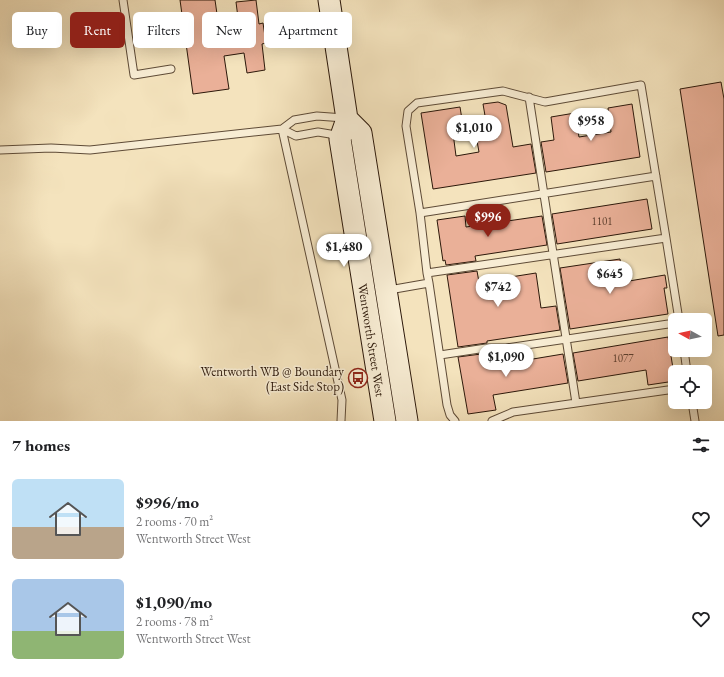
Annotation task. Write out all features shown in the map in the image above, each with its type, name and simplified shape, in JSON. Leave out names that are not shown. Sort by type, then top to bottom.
[{"type":"main road","name":"Wentworth Street West","points":[[329,0],[347,119],[340,139],[385,421]]},
{"type":"main road","name":"Wentworth Street West","points":[[347,119],[361,133],[407,421]]},
{"type":"lane","points":[[122,0],[134,75],[170,69]]},
{"type":"lane","points":[[455,421],[450,415],[447,405],[427,272],[420,213],[406,126],[408,111],[416,103],[503,91],[545,102],[642,85],[678,313]]},
{"type":"lane","points":[[528,97],[576,403]]},
{"type":"lane","points":[[0,150],[51,148],[90,150],[282,129],[294,120],[317,116],[347,119]]},
{"type":"lane","points":[[282,129],[296,136],[318,132],[330,134],[340,139]]},
{"type":"lane","points":[[282,129],[342,400],[341,421]]},
{"type":"lane","points":[[420,213],[656,176]]},
{"type":"lane","points":[[427,272],[666,238]]},
{"type":"lane","points":[[387,291],[429,283]]},
{"type":"lane","points":[[440,355],[486,348],[506,348],[668,324]]},
{"type":"lane","points":[[492,421],[513,412],[668,390]]},
{"type":"lane","points":[[693,409],[695,421]]},
{"type":"building","points":[[180,0],[215,0],[217,12],[202,12],[202,48],[256,48],[256,12],[237,12],[236,2],[256,0],[259,24],[263,23],[264,30],[264,44],[262,44],[265,70],[247,73],[244,53],[224,56],[229,89],[193,94],[187,48],[194,48],[194,12],[182,12]]},
{"type":"building","points":[[721,82],[724,99],[724,335],[718,336],[680,89]]},
{"type":"building","points":[[498,102],[506,105],[513,147],[531,144],[536,173],[433,189],[421,113],[460,107],[464,132],[453,133],[456,156],[479,152],[477,141],[489,139],[483,104]]},
{"type":"building","points":[[632,104],[640,157],[546,172],[541,142],[554,140],[551,117],[575,113],[579,137],[611,132],[608,108]]},
{"type":"building","points":[[647,199],[652,229],[557,244],[552,214]]},
{"type":"building","points":[[465,216],[466,227],[542,216],[547,245],[475,256],[476,261],[446,265],[445,260],[443,261],[437,220]]},
{"type":"building","points":[[620,259],[623,282],[665,275],[667,288],[664,288],[668,314],[570,329],[560,268]]},
{"type":"building","points":[[477,271],[479,282],[536,273],[541,308],[556,306],[560,330],[458,347],[447,275]]},
{"type":"building","points":[[668,337],[668,357],[671,357],[672,365],[668,365],[668,382],[648,385],[646,370],[578,381],[573,353]]},
{"type":"building","points":[[489,353],[491,366],[563,354],[568,383],[493,395],[496,410],[468,414],[458,357]]},
{"type":"place","name":"Wentworth WB @ Boundary (East Side Stop)","points":[[358,378]]}]
